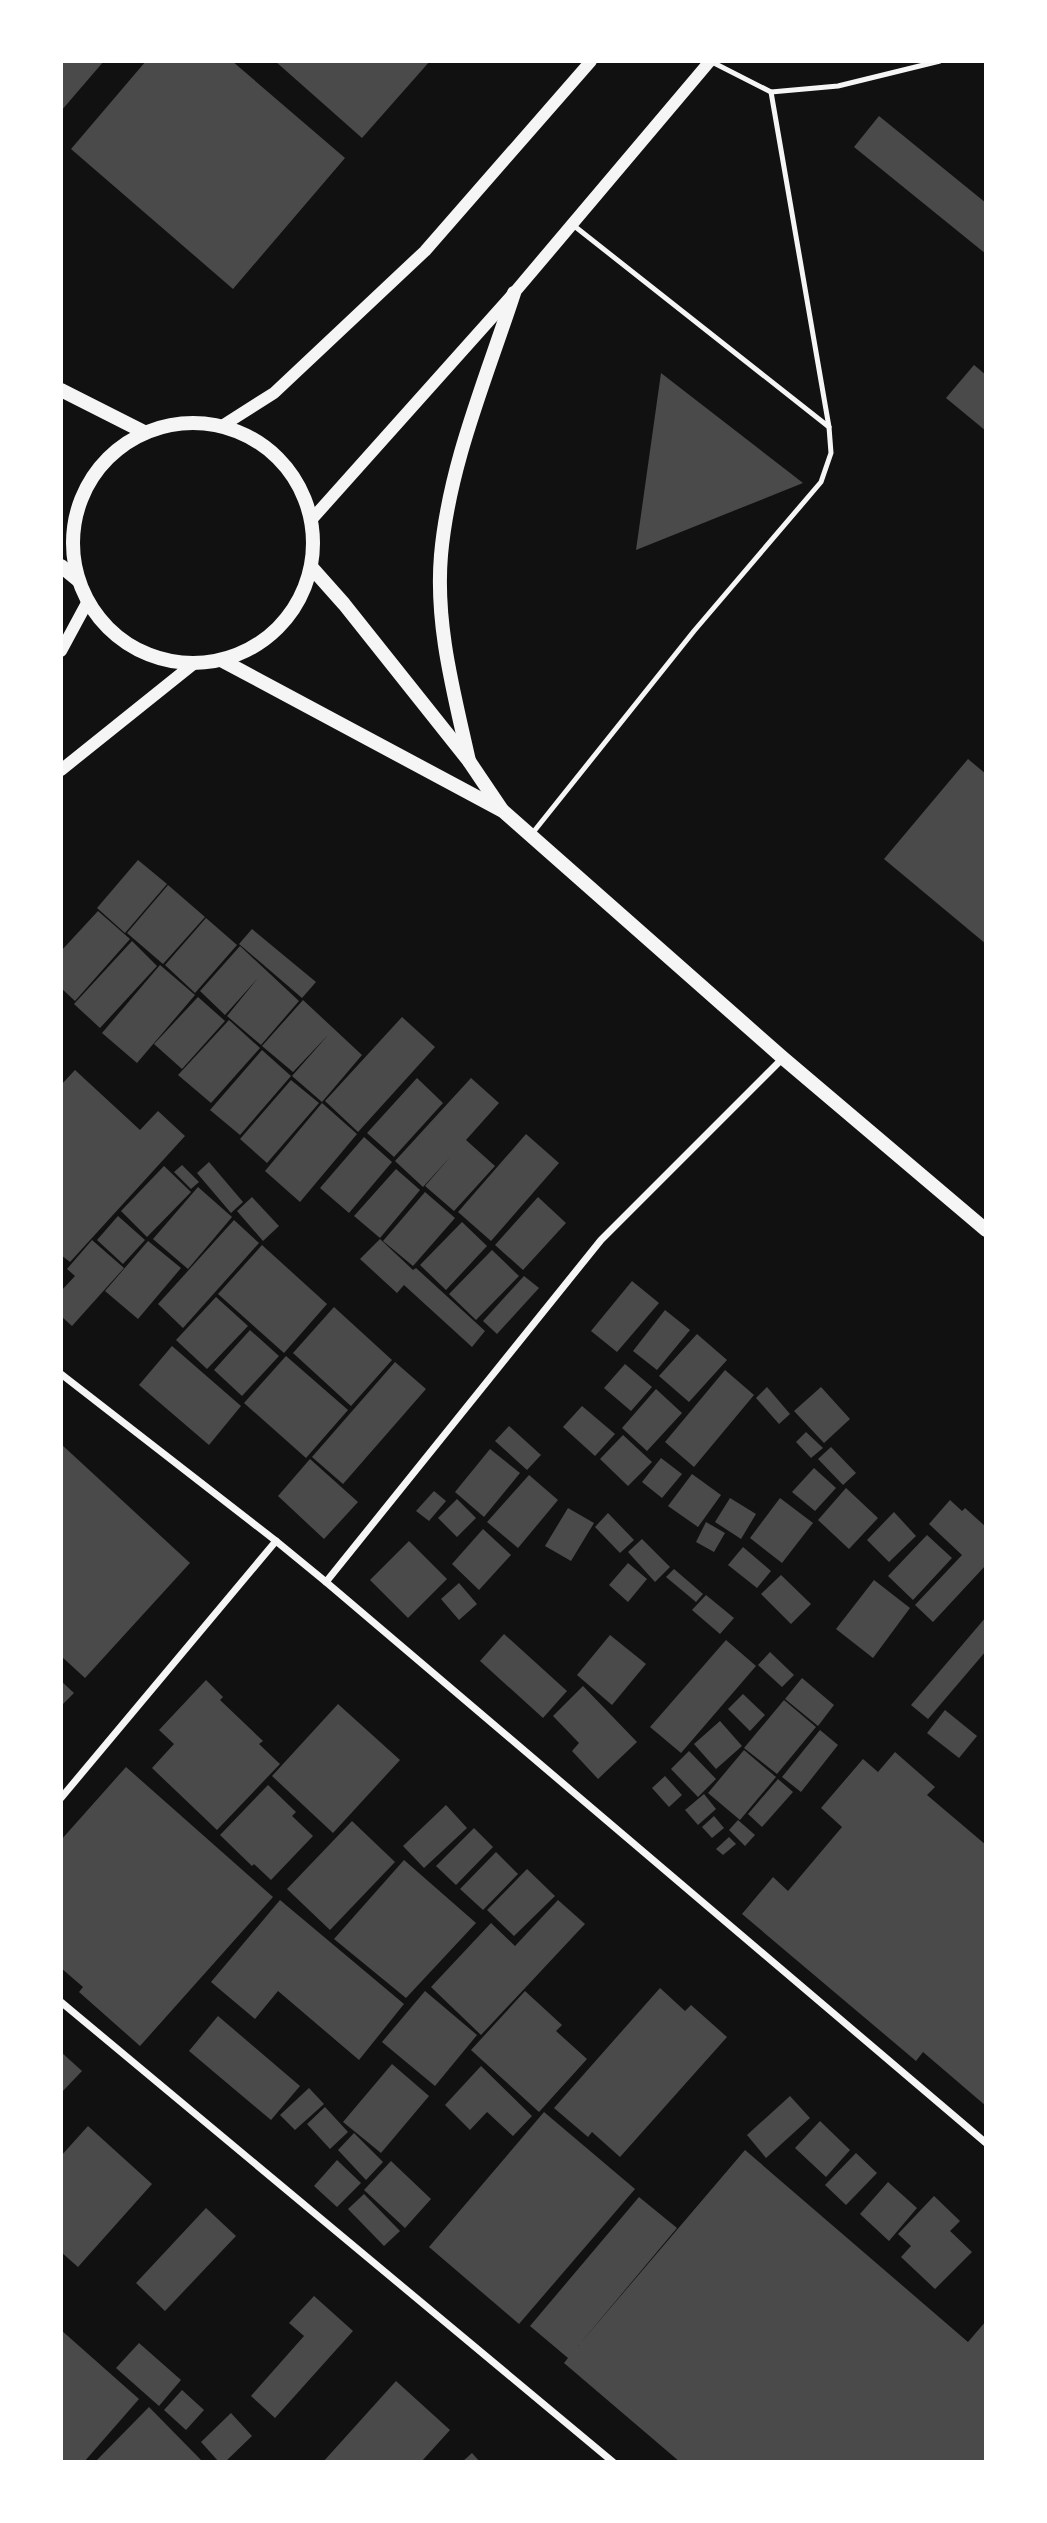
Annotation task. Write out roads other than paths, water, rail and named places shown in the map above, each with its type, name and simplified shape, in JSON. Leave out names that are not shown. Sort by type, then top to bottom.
[{"type":"main road","points":[[469,761],[446,654],[441,598],[441,557],[449,494],[514,293]]},
{"type":"main road","points":[[61,390],[144,432]]},
{"type":"main road","points":[[182,422],[222,426],[263,445],[294,477],[312,519],[312,568],[295,610],[263,642],[223,661],[192,665],[161,660],[132,648],[107,628],[88,601],[78,580],[73,536],[82,493],[107,457],[144,432],[182,422]]},
{"type":"main road","points":[[61,566],[78,580]]},
{"type":"main road","points":[[312,568],[344,604],[469,761],[503,811]]},
{"type":"main road","points":[[223,661],[503,811],[783,1058],[986,1230]]},
{"type":"street","points":[[222,426],[274,393],[425,251],[591,61]]},
{"type":"street","points":[[312,519],[514,293],[710,61]]},
{"type":"street","points":[[61,652],[88,601]]},
{"type":"street","points":[[61,771],[192,665]]},
{"type":"street","points":[[326,1582],[601,1240],[783,1058]]},
{"type":"street","points":[[61,1374],[326,1582],[986,2143]]},
{"type":"street","points":[[61,1798],[276,1541]]},
{"type":"street","points":[[61,2002],[613,2462]]},
{"type":"lane","points":[[710,61],[771,92],[838,86],[940,61]]},
{"type":"lane","points":[[531,835],[694,631],[821,481],[831,453],[829,427],[771,92]]},
{"type":"lane","points":[[572,224],[829,427]]}]
